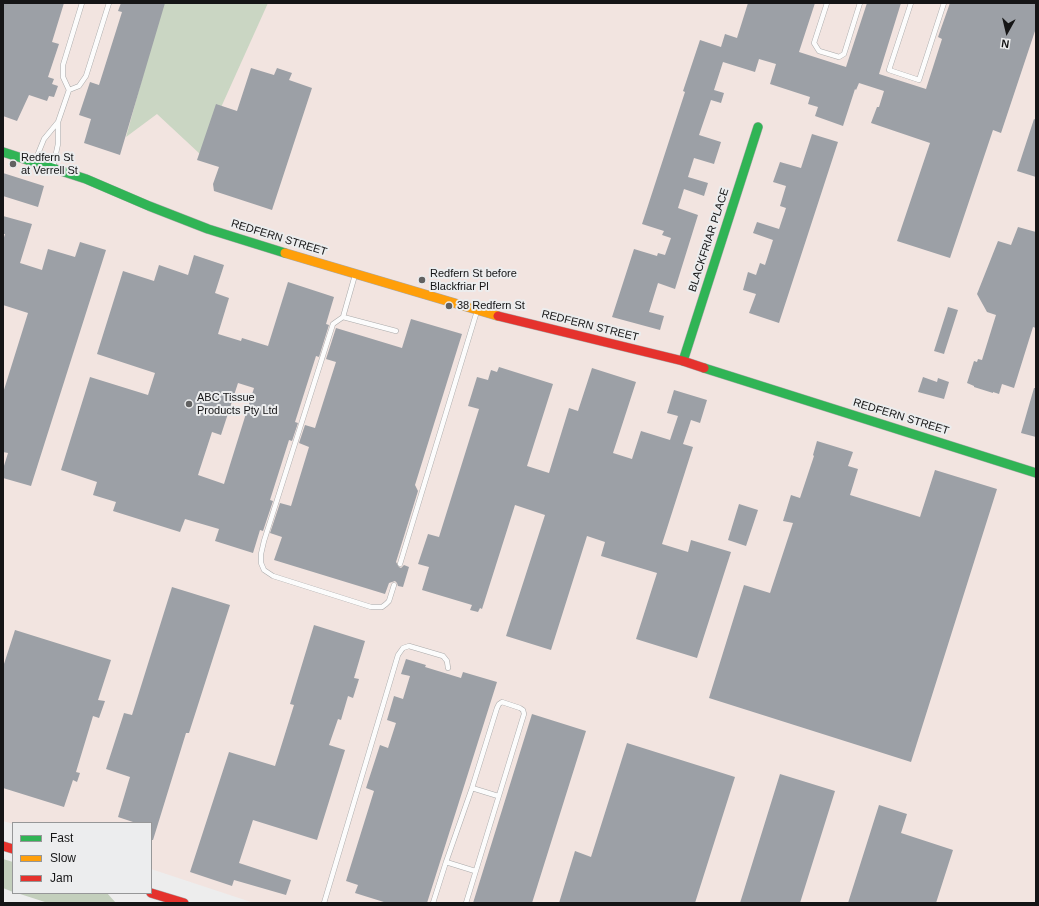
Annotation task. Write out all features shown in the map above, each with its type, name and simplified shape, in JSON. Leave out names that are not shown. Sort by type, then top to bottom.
[{"type":"street","name":"BLACKFRIAR PLACE","points":[[683,361],[758,127]]},
{"type":"street","name":"REDFERN STREET","points":[[3,152],[86,178],[149,206],[208,229],[478,310],[683,361],[1036,473]]},
{"type":"street","points":[[152,893],[184,903]]},
{"type":"lane","points":[[35,162],[44,140],[58,122],[69,90],[63,77],[63,65],[82,3]]},
{"type":"lane","points":[[69,90],[79,86],[86,76],[109,3]]},
{"type":"lane","points":[[827,3],[814,43],[819,51],[839,57],[844,54],[860,3]]},
{"type":"lane","points":[[911,3],[890,70],[919,80],[944,3]]},
{"type":"lane","points":[[53,168],[58,144],[58,122]]},
{"type":"lane","points":[[356,274],[343,316],[333,324],[264,541],[261,554],[261,563],[264,570],[273,576],[371,607],[379,607],[386,604],[389,601],[394,585]]},
{"type":"lane","points":[[400,564],[478,310]]},
{"type":"lane","points":[[343,316],[396,330]]},
{"type":"lane","points":[[324,903],[398,655],[403,648],[409,646],[443,656],[447,661],[448,668]]},
{"type":"lane","points":[[433,903],[497,708],[502,702],[523,710],[524,714],[466,903]]},
{"type":"lane","points":[[472,788],[498,796]]},
{"type":"lane","points":[[446,862],[476,871]]},
{"type":"shaded area","points":[[3,3],[1036,3],[1036,903],[254,903],[152,869],[152,822],[12,822],[12,824],[3,821]]},
{"type":"green space","points":[[163,3],[268,3],[200,154],[157,114],[126,137]]},
{"type":"green space","points":[[3,859],[12,862],[12,892],[3,888]]},
{"type":"green space","points":[[20,894],[108,894],[116,903],[48,903]]},
{"type":"building","points":[[3,3],[64,3],[52,42],[59,44],[48,77],[54,79],[52,84],[58,86],[54,97],[49,96],[47,101],[29,95],[17,121],[3,116]]},
{"type":"building","points":[[121,3],[165,3],[120,155],[84,143],[91,119],[79,115],[90,82],[99,85],[122,12],[118,11]]},
{"type":"building","points":[[748,3],[815,3],[799,52],[846,67],[867,3],[901,3],[879,74],[926,89],[942,39],[938,37],[950,3],[1036,3],[1036,28],[1001,133],[993,130],[950,258],[897,241],[930,143],[871,123],[877,107],[879,107],[884,91],[859,83],[856,90],[855,89],[843,126],[815,116],[818,107],[808,104],[810,97],[770,84],[776,64],[759,59],[755,72],[723,62],[714,90],[724,93],[721,103],[711,100],[699,135],[721,142],[714,164],[694,158],[688,177],[708,183],[704,196],[684,189],[678,208],[698,215],[675,289],[658,283],[649,312],[664,316],[660,330],[612,317],[634,249],[657,256],[658,253],[665,255],[671,238],[662,235],[664,231],[642,224],[685,92],[683,91],[700,40],[721,47],[725,34],[737,38]]},
{"type":"building","points":[[251,68],[274,75],[277,68],[292,73],[289,80],[312,88],[272,210],[214,191],[213,184],[219,167],[197,160],[216,104],[237,111]]},
{"type":"building","points":[[1034,119],[1036,120],[1036,177],[1017,171]]},
{"type":"building","points":[[812,134],[838,142],[779,323],[749,313],[756,294],[743,290],[748,272],[756,275],[760,263],[765,265],[773,240],[753,233],[757,222],[779,229],[786,208],[780,206],[786,186],[773,182],[780,162],[801,168]]},
{"type":"building","points":[[3,173],[44,186],[38,207],[3,196]]},
{"type":"building","points":[[3,216],[32,224],[20,263],[42,270],[48,249],[75,257],[80,242],[106,250],[31,486],[3,478],[3,469],[8,453],[3,452],[3,393],[28,313],[3,305],[3,241],[5,234],[3,234]]},
{"type":"building","points":[[1018,227],[1036,232],[1036,328],[1033,327],[1014,388],[1002,384],[999,394],[974,387],[967,383],[974,361],[977,362],[978,359],[982,360],[996,315],[987,312],[977,294],[998,241],[1011,245]]},
{"type":"building","name":"ABC Tissue Products Pty Ltd","points":[[194,255],[224,265],[215,293],[229,298],[218,334],[241,341],[242,338],[268,346],[288,282],[334,297],[326,324],[329,325],[319,357],[316,356],[295,422],[298,423],[292,441],[289,440],[270,500],[273,501],[263,531],[260,530],[253,553],[215,541],[219,529],[185,519],[180,532],[113,511],[116,502],[93,495],[97,482],[61,470],[90,377],[148,395],[155,373],[97,354],[123,271],[154,281],[159,265],[188,275]],"holes":[[[238,383],[254,388],[224,484],[198,475],[212,432],[221,435]]]},
{"type":"building","points":[[948,307],[958,310],[944,354],[934,351]]},
{"type":"building","points":[[411,319],[462,334],[415,485],[418,491],[396,562],[401,568],[404,565],[409,567],[403,587],[398,586],[395,581],[389,583],[385,594],[274,560],[282,537],[270,533],[280,503],[291,506],[309,447],[299,443],[305,425],[315,428],[336,362],[326,359],[336,328],[402,348]]},
{"type":"building","points":[[499,367],[553,384],[527,466],[549,473],[569,408],[578,411],[592,368],[636,382],[613,453],[632,459],[641,431],[670,440],[678,416],[667,413],[674,390],[707,400],[700,423],[691,420],[683,444],[693,447],[662,544],[688,552],[691,540],[731,552],[697,658],[636,639],[657,573],[601,556],[605,542],[587,536],[551,650],[506,636],[545,515],[515,505],[482,609],[480,608],[478,612],[470,610],[472,605],[422,590],[429,567],[418,564],[428,534],[439,537],[479,409],[468,406],[477,377],[488,380],[491,370],[497,372]]},
{"type":"building","points":[[923,377],[937,382],[938,378],[949,382],[944,399],[918,392]]},
{"type":"building","points":[[1034,388],[1036,388],[1036,437],[1021,433]]},
{"type":"building","points":[[817,441],[853,452],[848,466],[858,469],[850,495],[920,517],[935,470],[997,489],[911,762],[709,698],[744,585],[770,593],[793,523],[783,521],[791,495],[800,498],[814,456]]},
{"type":"building","points":[[739,504],[758,510],[746,546],[728,540]]},
{"type":"building","points":[[172,587],[230,605],[189,733],[186,733],[153,840],[152,822],[133,822],[118,817],[130,777],[106,769],[124,713],[132,715]]},
{"type":"building","points":[[314,625],[365,641],[354,678],[359,679],[353,698],[348,696],[341,720],[338,719],[329,745],[345,750],[317,840],[253,820],[239,863],[291,880],[286,895],[234,880],[232,886],[190,872],[229,752],[275,766],[294,705],[290,704]]},
{"type":"building","points":[[15,630],[111,660],[98,700],[105,701],[99,718],[93,716],[76,772],[80,773],[77,782],[73,780],[64,807],[3,788],[3,667]]},
{"type":"building","points":[[406,659],[426,665],[425,667],[461,678],[463,672],[497,682],[427,903],[387,903],[355,893],[358,885],[346,881],[374,791],[366,788],[380,745],[388,748],[396,723],[387,720],[394,696],[403,699],[410,676],[401,674]]},
{"type":"building","points":[[532,714],[586,731],[532,903],[473,903]]},
{"type":"building","points":[[627,743],[735,777],[695,903],[559,903],[575,851],[591,857]]},
{"type":"building","points":[[780,774],[835,791],[800,903],[740,903]]},
{"type":"building","points":[[879,805],[907,814],[901,833],[953,850],[936,903],[848,903]]},
{"type":"traffic: fast","points":[[683,361],[758,127]]},
{"type":"traffic: fast","points":[[3,152],[86,179],[208,229],[285,253]]},
{"type":"traffic: fast","points":[[704,368],[1036,473]]},
{"type":"traffic: slow","points":[[285,253],[498,316]]},
{"type":"traffic: jam","points":[[498,316],[683,361],[704,368]]},
{"type":"traffic: jam","points":[[3,846],[12,849]]},
{"type":"traffic: jam","points":[[152,893],[184,903]]},
{"type":"place","name":"Redfern St at Verrell St","points":[[13,164]]},
{"type":"place","name":"Redfern St before Blackfriar Pl","points":[[422,280]]},
{"type":"place","name":"38 Redfern St","points":[[449,306]]},
{"type":"place","name":"ABC Tissue Products Pty Ltd","points":[[189,404]]}]
